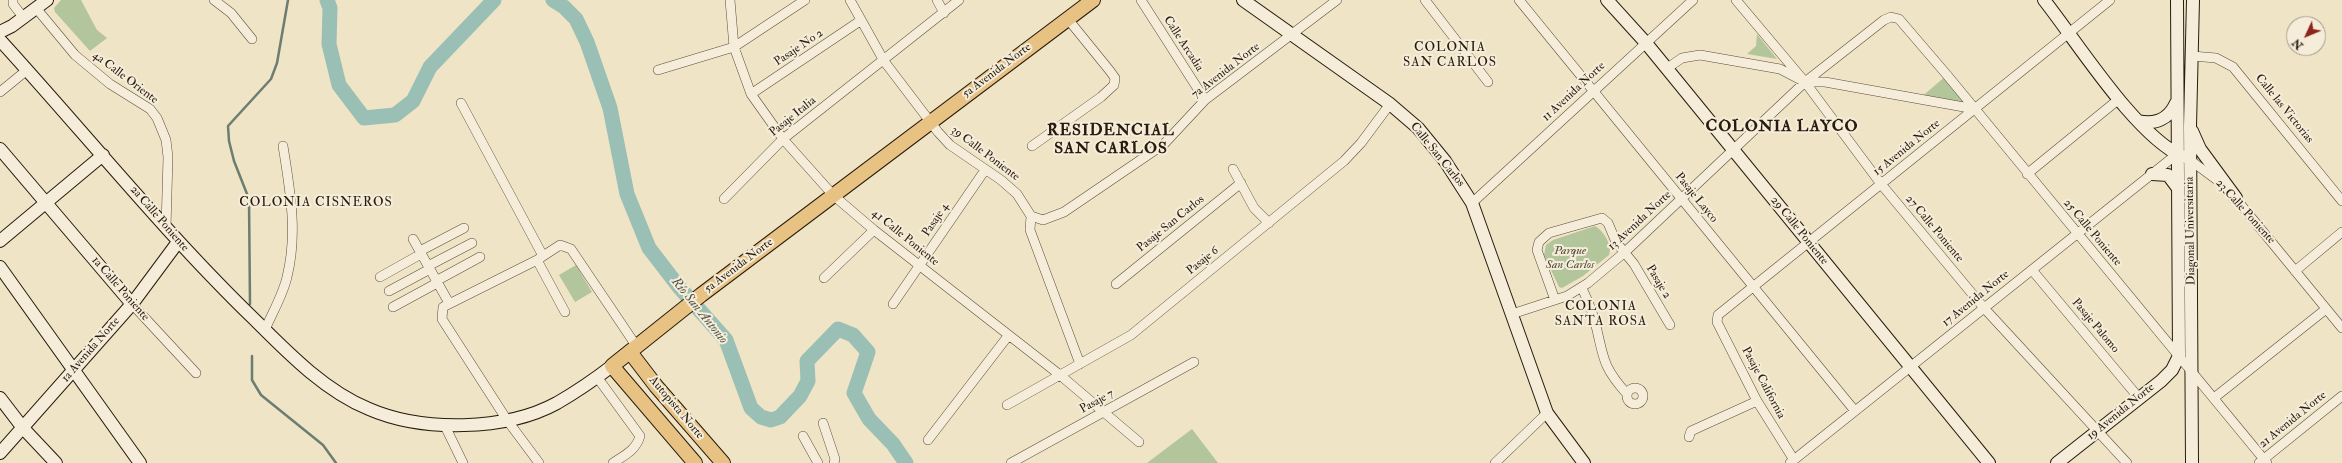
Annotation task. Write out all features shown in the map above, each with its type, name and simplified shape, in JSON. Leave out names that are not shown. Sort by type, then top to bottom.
[{"type":"main road","points":[[0,32],[47,0]]},
{"type":"main road","name":"5a Avenida Norte","points":[[330,386],[354,402],[379,414],[406,421],[445,426],[507,420],[555,404],[597,378],[701,295],[1067,18],[1093,0]]},
{"type":"main road","name":"Calle San Carlos","points":[[1243,0],[1390,104],[1418,128],[1441,156],[1464,188],[1472,203],[1547,413],[1584,463]]},
{"type":"main road","name":"29 Calle Poniente","points":[[1607,0],[1646,43],[1909,367],[1989,463]]},
{"type":"main road","name":"23 Calle Poniente","points":[[2044,0],[2119,99],[2138,121],[2162,144],[2177,154],[2190,160]]},
{"type":"main road","name":"Diagonal Universitaria","points":[[2177,0],[2176,103],[2179,356]]},
{"type":"main road","name":"Diagonal Universitaria","points":[[2192,463],[2193,371],[2190,126],[2193,0]]},
{"type":"main road","name":"2a Calle Poniente","points":[[0,40],[103,155],[178,242],[265,330],[330,386]]},
{"type":"main road","points":[[2138,121],[2148,123],[2158,121],[2167,116],[2176,103]]},
{"type":"main road","points":[[2190,126],[2200,149],[2236,198]]},
{"type":"main road","name":"1a Calle Poniente","points":[[1,152],[132,304]]},
{"type":"main road","points":[[0,241],[103,155]]},
{"type":"main road","points":[[2152,174],[2168,175],[2177,187]]},
{"type":"main road","name":"1a Avenida Norte","points":[[0,453],[132,304],[178,242]]},
{"type":"main road","points":[[0,267],[74,369],[138,462]]},
{"type":"main road","name":"Autopista Norte","points":[[634,350],[656,386],[723,463]]},
{"type":"main road","name":"19 Avenida Norte","points":[[2057,463],[2172,370],[2179,356]]},
{"type":"main road","name":"Autopista Norte","points":[[612,366],[693,462]]},
{"type":"main road","points":[[0,398],[23,428],[56,463]]},
{"type":"street","points":[[13,0],[13,4],[24,17]]},
{"type":"street","points":[[214,0],[231,13],[252,39]]},
{"type":"street","name":"41 Calle Poniente","points":[[730,0],[734,47],[751,94],[783,139],[833,195],[874,230],[1008,336],[1060,375],[1139,442]]},
{"type":"street","points":[[658,70],[734,47],[805,0]]},
{"type":"street","name":"39 Calle Poniente","points":[[850,0],[860,21],[884,60],[950,145],[1001,180],[1017,194],[1031,216],[1030,230],[1080,364]]},
{"type":"street","points":[[936,0],[944,13]]},
{"type":"street","name":"Pasaje Italia","points":[[724,199],[783,139],[959,0]]},
{"type":"street","name":"Calle Arcadia","points":[[1141,0],[1205,100]]},
{"type":"street","name":"7a Avenida Norte","points":[[1031,216],[1042,220],[1064,212],[1164,144],[1205,100],[1293,35],[1337,0]]},
{"type":"street","points":[[1425,0],[1488,82]]},
{"type":"street","name":"Pasaje Layco","points":[[1519,0],[1855,411]]},
{"type":"street","name":"11 Avenida Norte","points":[[1472,203],[1593,90],[1693,0]]},
{"type":"street","name":"27 Calle Poniente","points":[[1736,0],[1805,82],[1881,184],[1984,308],[2127,463]]},
{"type":"street","name":"15 Avenida Norte","points":[[1718,315],[2110,0]]},
{"type":"street","name":"4a Calle Oriente","points":[[36,8],[75,54],[110,84],[150,110],[157,118],[166,140],[168,157],[166,228]]},
{"type":"street","name":"13 Avenida Norte","points":[[1512,314],[1555,300],[1582,288],[1625,252],[1682,199],[1732,149],[1805,82],[1884,20],[1891,17],[1899,19]]},
{"type":"street","points":[[1032,146],[1102,97],[1114,85],[1114,78],[1110,71],[1067,18]]},
{"type":"street","name":"25 Calle Poniente","points":[[1899,19],[1975,109],[2077,235],[2193,371],[2263,462]]},
{"type":"street","name":"Pasaje No 2","points":[[751,94],[860,21]]},
{"type":"street","points":[[1666,69],[1682,58],[1700,55],[1780,69],[1805,82],[1825,82],[1975,109]]},
{"type":"street","name":"Calle las Victorias","points":[[2192,56],[2216,58],[2233,67],[2342,201]]},
{"type":"street","points":[[0,92],[27,70]]},
{"type":"street","points":[[2027,174],[2119,99]]},
{"type":"street","points":[[461,103],[540,258],[565,312]]},
{"type":"street","name":"Pasaje 6","points":[[1007,405],[1131,335],[1344,161],[1361,143],[1390,104]]},
{"type":"street","points":[[265,330],[283,289],[291,257],[292,199],[282,146]]},
{"type":"street","name":"17 Avenida Norte","points":[[1792,462],[2177,154]]},
{"type":"street","name":"23 Calle Poniente","points":[[2190,160],[2219,181],[2236,198],[2342,328]]},
{"type":"street","points":[[1233,169],[1254,208],[1269,223]]},
{"type":"street","name":"Pasaje 4","points":[[893,304],[985,170]]},
{"type":"street","name":"Pasaje San Carlos","points":[[1116,284],[1241,183]]},
{"type":"street","name":"Pasaje 2","points":[[1555,300],[1537,250],[1538,244],[1544,236],[1602,218],[1608,223],[1616,242],[1634,264],[1670,325]]},
{"type":"street","points":[[380,277],[420,252],[464,228]]},
{"type":"street","points":[[824,278],[874,230]]},
{"type":"street","points":[[2295,271],[2342,232]]},
{"type":"street","points":[[413,239],[449,303]]},
{"type":"street","points":[[389,291],[472,243]]},
{"type":"street","points":[[538,463],[507,420],[442,319],[442,307],[540,258],[560,245],[571,249],[634,350]]},
{"type":"street","points":[[393,307],[480,257]]},
{"type":"street","name":"Pasaje Palomo","points":[[2032,270],[2139,398]]},
{"type":"street","points":[[1582,288],[1594,318],[1603,359],[1614,379],[1627,394]]},
{"type":"street","name":"1a Calle Poniente","points":[[132,304],[196,373]]},
{"type":"street","points":[[2214,398],[2326,309]]},
{"type":"street","name":"Pasaje California","points":[[1718,315],[1718,322],[1757,401],[1792,462]]},
{"type":"street","points":[[928,440],[1008,336]]},
{"type":"street","name":"Pasaje 7","points":[[1012,463],[1194,362]]},
{"type":"street","points":[[597,378],[640,436],[638,444],[632,451],[613,463]]},
{"type":"street","name":"21 Avenida Norte","points":[[2263,462],[2342,396]]},
{"type":"street","points":[[1689,437],[1691,432],[1757,401]]},
{"type":"street","points":[[1495,463],[1547,413]]},
{"type":"street","points":[[823,423],[835,459],[834,463]]},
{"type":"street","points":[[445,426],[463,463]]},
{"type":"street","points":[[803,436],[818,463]]},
{"type":"green space","points":[[61,0],[81,0],[97,30],[107,38],[90,51],[55,12],[54,8]]},
{"type":"green space","points":[[1757,34],[1777,59],[1747,54],[1756,46]]},
{"type":"green space","points":[[1947,75],[1975,109],[1919,99]]},
{"type":"green space","name":"Parque San Carlos","points":[[1595,226],[1601,231],[1610,247],[1609,255],[1583,276],[1562,288],[1559,287],[1544,255],[1546,245],[1553,240]]},
{"type":"green space","points":[[576,265],[592,292],[575,302],[559,275]]},
{"type":"green space","points":[[1192,429],[1218,463],[1147,463]]},
{"type":"waterway","points":[[250,304],[249,199],[234,161],[229,141],[228,126],[271,79],[277,63],[288,0]]},
{"type":"waterway","name":"Río San Antonio","points":[[327,0],[330,8],[329,44],[339,85],[364,118],[395,115],[413,101],[430,67],[494,0]]},
{"type":"waterway","name":"Río San Antonio","points":[[553,0],[564,7],[576,19],[587,42],[610,108],[627,194],[649,248],[679,287],[726,340],[751,408],[761,417],[771,420],[780,417],[800,396],[808,381],[807,361],[838,329],[853,335],[868,352],[854,393],[869,419],[893,444],[906,463]]},
{"type":"waterway","points":[[252,356],[252,380],[261,395],[323,445],[336,463]]},
{"type":"district","name":"COLONIA SAN CARLOS","points":[[1450,56]]},
{"type":"district","name":"COLONIA LAYCO","points":[[1782,128]]},
{"type":"district","name":"RESIDENCIAL SAN CARLOS","points":[[1111,141]]},
{"type":"district","name":"COLONIA CISNEROS","points":[[316,203]]},
{"type":"district","name":"COLONIA SANTA ROSA","points":[[1601,314]]}]
